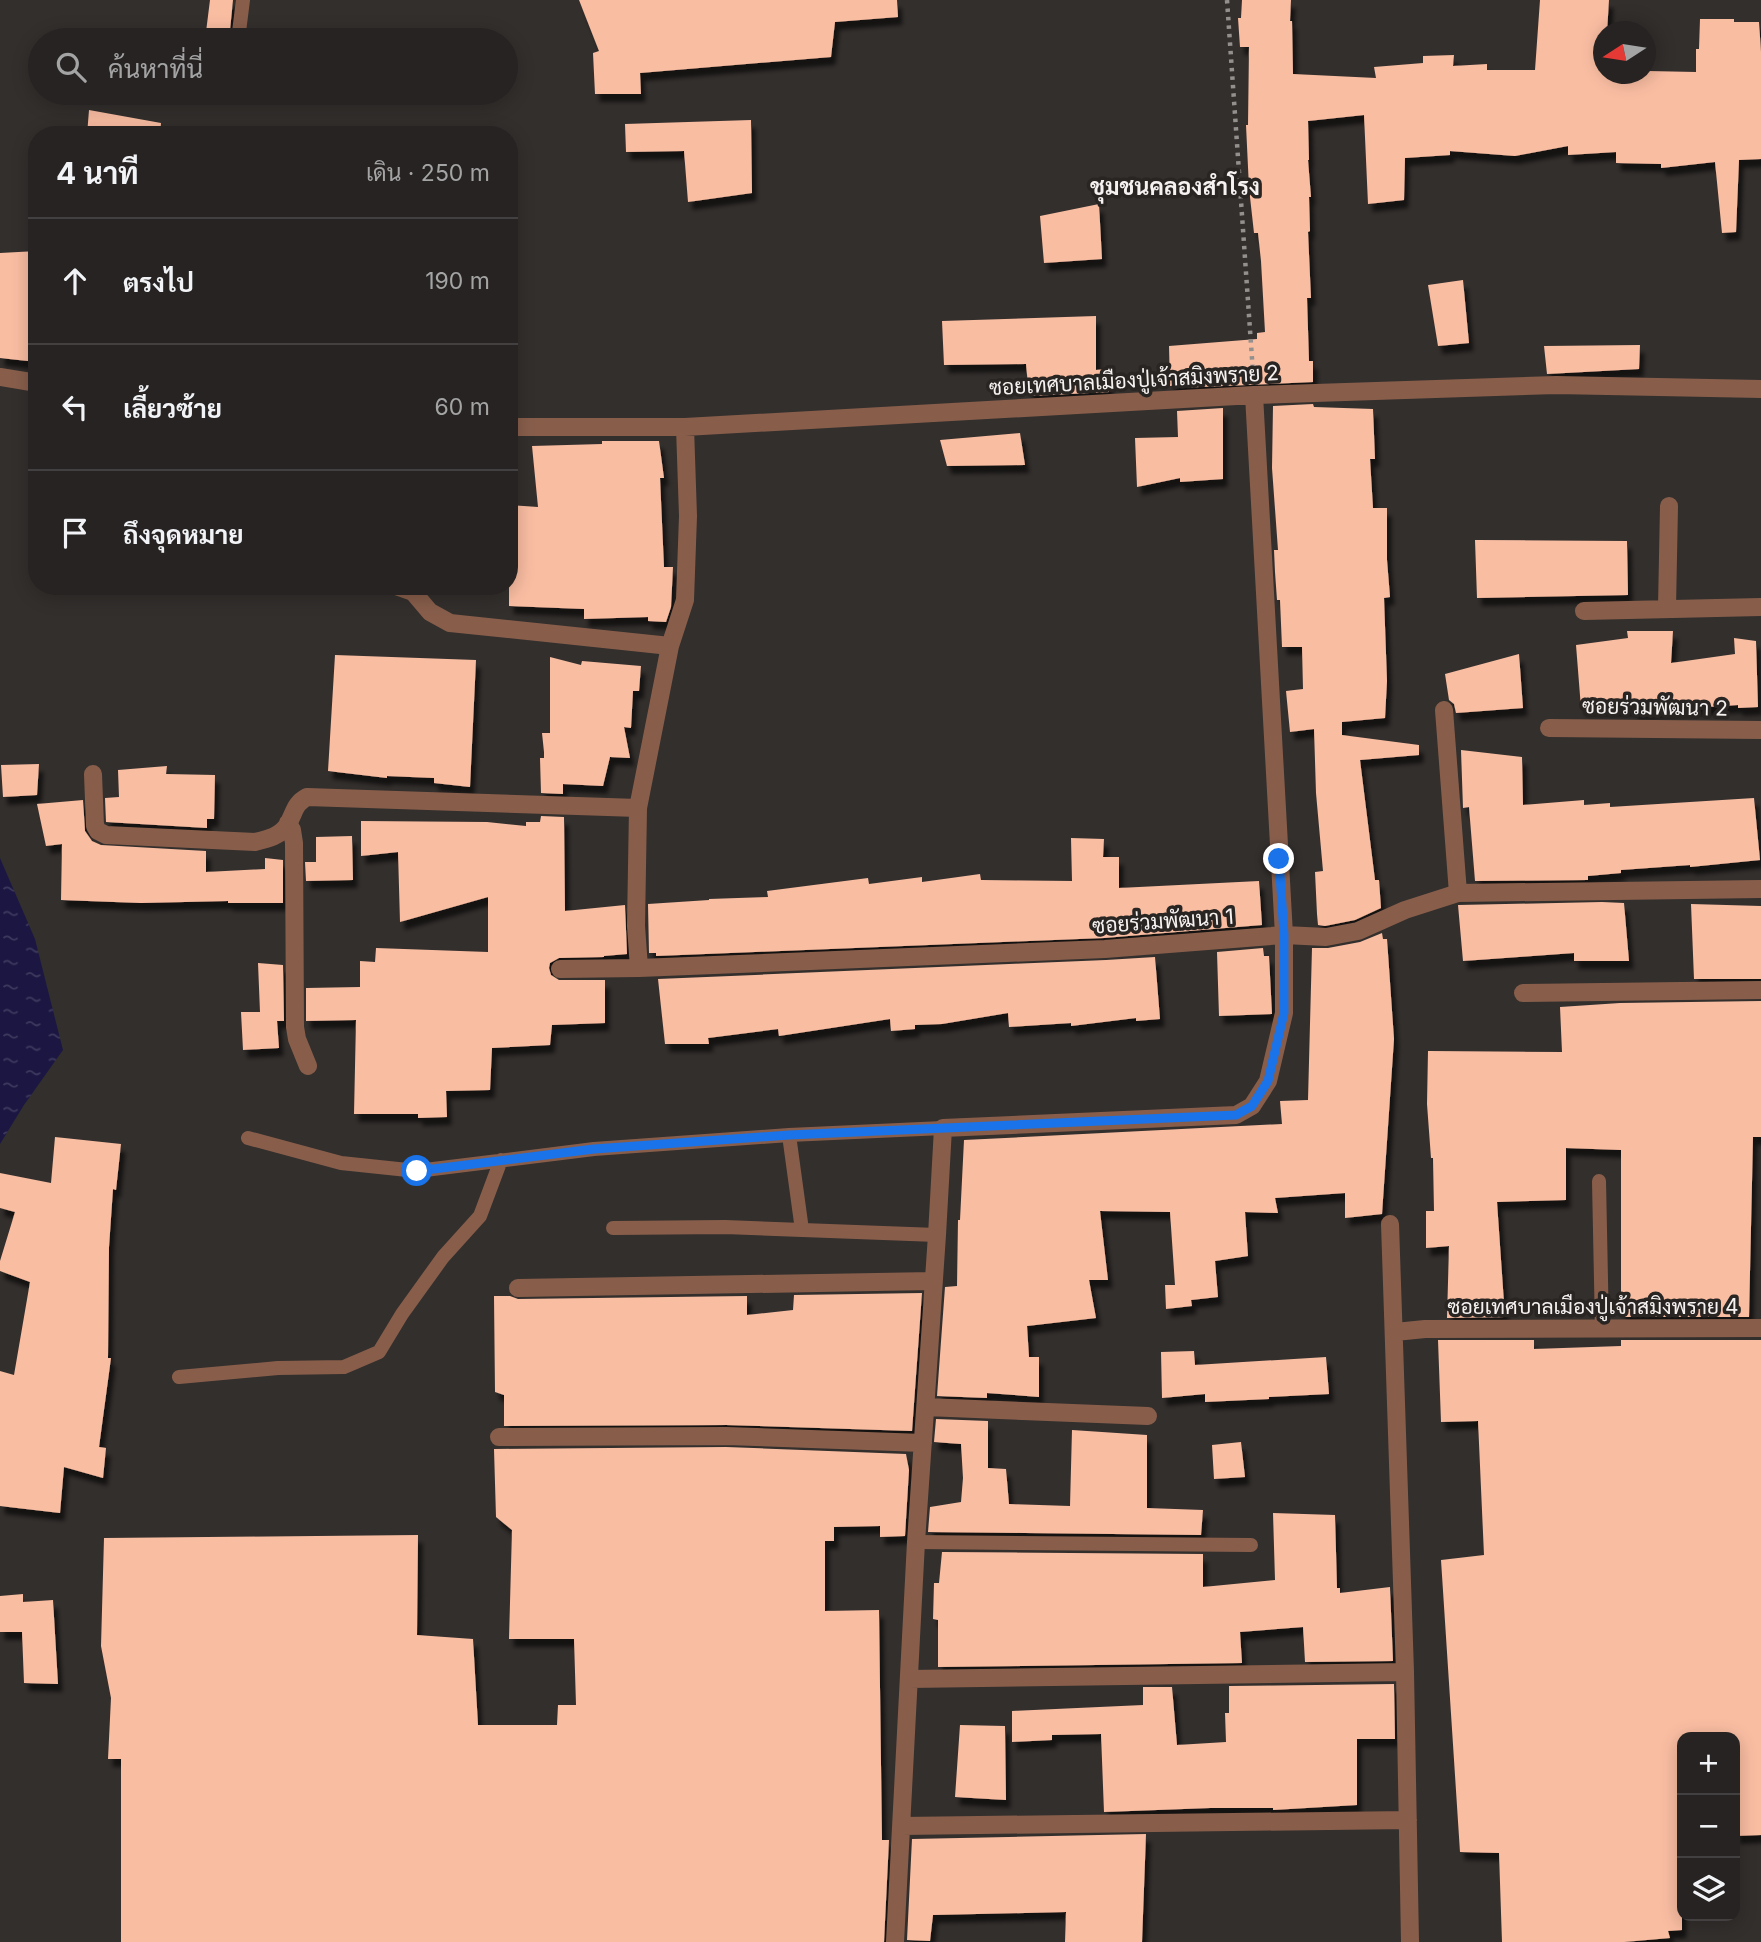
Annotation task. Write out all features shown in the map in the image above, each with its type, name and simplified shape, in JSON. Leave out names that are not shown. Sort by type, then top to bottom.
[{"type":"street","points":[[0,377],[28,382]]},
{"type":"street","name":"ซอยเทศบาลเมืองปู่เจ้าสมิงพราย 2","points":[[518,427],[685,427],[1254,395],[1556,385],[1761,389]]},
{"type":"street","points":[[895,1942],[916,1542],[943,1128],[1236,1115],[1252,1106],[1268,1081],[1284,1013],[1284,935],[1254,395]]},
{"type":"street","points":[[639,968],[636,926],[638,808],[670,646],[685,600],[688,516],[685,427]]},
{"type":"street","points":[[1667,608],[1669,506]]},
{"type":"street","points":[[416,595],[430,612],[450,623],[670,646]]},
{"type":"street","points":[[1584,611],[1761,607]]},
{"type":"street","points":[[1444,710],[1458,893]]},
{"type":"street","name":"ซอยร่วมพัฒนา 2","points":[[1549,728],[1761,730]]},
{"type":"street","points":[[93,774],[95,826],[97,831],[106,835],[255,842],[279,834],[288,824],[295,806],[307,797],[638,808]]},
{"type":"street","points":[[288,824],[294,843],[295,1027],[308,1066]]},
{"type":"street","name":"ซอยร่วมพัฒนา 1","points":[[560,969],[1091,949],[1284,935],[1326,937],[1358,931],[1405,910],[1458,893],[1761,889]]},
{"type":"street","points":[[1523,993],[1761,990]]},
{"type":"street","points":[[1390,1224],[1399,1331],[1410,1942]]},
{"type":"street","points":[[518,1287],[933,1281]]},
{"type":"street","name":"ซอยเทศบาลเมืองปู่เจ้าสมิงพราย 4","points":[[1399,1331],[1761,1328]]},
{"type":"street","points":[[926,1407],[1148,1416]]},
{"type":"street","points":[[499,1437],[726,1436],[923,1443]]},
{"type":"street","points":[[909,1679],[1405,1672]]},
{"type":"street","points":[[901,1826],[1408,1819]]},
{"type":"lane","points":[[240,28],[243,0]]},
{"type":"lane","points":[[248,1138],[341,1163],[417,1171],[594,1149],[789,1135],[943,1128]]},
{"type":"lane","points":[[789,1135],[802,1230]]},
{"type":"lane","points":[[179,1377],[278,1368],[344,1367],[379,1352],[402,1314],[443,1257],[480,1216],[500,1160]]},
{"type":"lane","points":[[1599,1181],[1602,1329]]},
{"type":"lane","points":[[613,1228],[725,1227],[937,1235]]},
{"type":"lane","points":[[916,1542],[1251,1545]]},
{"type":"path","points":[[1227,0],[1254,395]]},
{"type":"water","points":[[0,858],[35,939],[63,1050],[0,1144]]},
{"type":"building","points":[[210,0],[233,0],[230,28],[206,28]]},
{"type":"building","points":[[579,0],[897,0],[898,17],[835,22],[831,57],[640,73],[641,94],[595,94],[593,53],[599,51]]},
{"type":"building","points":[[1242,0],[1291,0],[1293,74],[1376,78],[1374,67],[1423,63],[1423,56],[1454,55],[1453,66],[1487,64],[1487,70],[1535,70],[1540,0],[1609,0],[1608,21],[1593,21],[1593,84],[1656,84],[1656,71],[1696,72],[1700,19],[1759,22],[1761,159],[1739,160],[1736,232],[1722,233],[1715,162],[1661,168],[1661,164],[1616,163],[1616,152],[1568,155],[1568,146],[1515,156],[1450,151],[1450,155],[1405,158],[1404,200],[1368,204],[1364,115],[1308,121],[1311,298],[1307,298],[1309,361],[1313,361],[1313,382],[1176,388],[1176,385],[1170,386],[1169,346],[1257,339],[1257,333],[1265,332],[1258,233],[1254,233],[1249,188],[1246,125],[1249,47],[1240,47],[1238,18],[1241,18]]},
{"type":"building","points":[[89,110],[161,123],[161,126],[88,126]]},
{"type":"building","points":[[751,120],[752,193],[688,202],[684,151],[626,152],[625,124]]},
{"type":"building","points":[[1099,204],[1102,259],[1044,263],[1040,216]]},
{"type":"building","points":[[28,251],[28,361],[0,358],[0,253]]},
{"type":"building","points":[[1463,280],[1469,343],[1438,346],[1428,285]]},
{"type":"building","points":[[1096,316],[1096,370],[1107,369],[1109,392],[1029,396],[1026,364],[944,365],[942,321]]},
{"type":"building","points":[[1640,345],[1639,369],[1547,374],[1544,346]]},
{"type":"building","points":[[1313,404],[1314,407],[1373,409],[1375,459],[1370,459],[1373,508],[1387,508],[1390,597],[1384,598],[1387,681],[1385,718],[1342,722],[1342,735],[1419,745],[1419,755],[1360,760],[1381,908],[1355,920],[1325,926],[1318,925],[1317,914],[1315,872],[1323,871],[1314,729],[1290,732],[1286,691],[1303,689],[1302,647],[1282,647],[1280,600],[1277,600],[1275,572],[1274,550],[1278,550],[1272,468],[1273,406]]},
{"type":"building","points":[[1223,408],[1223,479],[1180,482],[1180,478],[1137,487],[1135,438],[1178,437],[1177,411]]},
{"type":"building","points":[[1020,433],[1025,465],[947,466],[940,440]]},
{"type":"building","points":[[602,441],[659,441],[664,478],[660,478],[664,567],[673,567],[671,607],[666,622],[648,621],[648,617],[584,619],[584,609],[509,606],[509,595],[518,595],[518,506],[538,507],[532,446],[602,444]]},
{"type":"building","points":[[1475,540],[1627,541],[1628,595],[1477,598]]},
{"type":"building","points":[[1627,631],[1673,631],[1671,663],[1735,654],[1734,638],[1756,641],[1758,707],[1738,708],[1738,705],[1634,712],[1633,708],[1581,708],[1576,645],[1628,638]]},
{"type":"building","points":[[1519,654],[1523,708],[1456,713],[1454,704],[1449,700],[1445,674]]},
{"type":"building","points":[[335,655],[476,660],[470,787],[434,783],[434,778],[387,778],[328,771]]},
{"type":"building","points":[[550,657],[581,665],[582,661],[641,666],[639,691],[633,691],[631,728],[624,727],[630,758],[610,757],[603,786],[563,784],[563,794],[541,793],[540,758],[544,758],[542,733],[550,733]]},
{"type":"building","points":[[1461,750],[1522,757],[1523,805],[1584,800],[1584,805],[1610,803],[1610,807],[1754,798],[1760,860],[1621,870],[1621,873],[1588,876],[1588,880],[1475,881],[1469,807],[1463,808]]},
{"type":"building","points":[[39,764],[37,795],[3,797],[1,765]]},
{"type":"building","points":[[167,766],[166,774],[215,775],[214,819],[207,819],[207,828],[106,822],[105,798],[119,797],[118,770]]},
{"type":"building","points":[[83,800],[85,831],[92,841],[101,845],[206,851],[206,872],[265,869],[265,858],[283,860],[283,903],[61,900],[62,844],[46,846],[37,804]]},
{"type":"building","points":[[541,816],[564,817],[565,911],[625,905],[627,954],[559,958],[550,963],[549,968],[551,975],[559,980],[605,980],[605,1023],[552,1025],[550,1045],[492,1048],[490,1090],[446,1091],[447,1117],[354,1114],[356,1020],[306,1021],[306,988],[360,987],[360,961],[375,962],[376,948],[488,952],[488,897],[400,922],[398,852],[361,856],[361,821],[487,822],[526,826],[526,822],[540,822]]},
{"type":"building","points":[[352,836],[353,880],[306,881],[305,862],[316,862],[316,837]]},
{"type":"building","points":[[1071,838],[1104,839],[1103,857],[1119,857],[1119,888],[1259,881],[1262,925],[1104,938],[656,956],[656,953],[649,953],[648,904],[768,897],[767,891],[868,878],[869,884],[922,877],[922,882],[980,874],[981,880],[1072,881]]},
{"type":"building","points":[[1624,903],[1629,961],[1574,961],[1574,953],[1463,961],[1458,905]]},
{"type":"building","points":[[1691,904],[1761,906],[1761,979],[1694,979]]},
{"type":"building","points":[[1382,933],[1383,939],[1387,939],[1394,1039],[1382,1214],[1345,1218],[1345,1193],[1275,1198],[1278,1213],[1245,1212],[1248,1256],[1215,1261],[1218,1297],[1191,1300],[1192,1306],[1166,1309],[1165,1285],[1175,1285],[1170,1212],[1100,1211],[1108,1280],[1089,1280],[1096,1318],[1027,1326],[1029,1357],[1039,1357],[1039,1397],[987,1393],[987,1398],[937,1396],[945,1287],[957,1286],[958,1220],[964,1140],[1282,1124],[1280,1101],[1308,1100],[1312,948],[1360,942]]},
{"type":"building","points":[[1263,948],[1264,956],[1269,956],[1272,1014],[1219,1016],[1217,952]]},
{"type":"building","points":[[1155,957],[1160,1019],[1136,1021],[1136,1018],[1071,1026],[1071,1023],[1009,1027],[1008,1013],[942,1024],[915,1025],[915,1029],[891,1031],[890,1019],[779,1036],[778,1029],[708,1038],[709,1044],[665,1044],[658,979]]},
{"type":"building","points":[[258,963],[283,965],[284,1021],[277,1021],[279,1048],[243,1050],[241,1012],[260,1012]]},
{"type":"building","points":[[1761,1001],[1761,1137],[1753,1137],[1749,1317],[1621,1317],[1621,1150],[1566,1148],[1566,1200],[1497,1202],[1505,1317],[1447,1318],[1449,1246],[1426,1248],[1426,1211],[1434,1211],[1433,1158],[1427,1104],[1428,1051],[1562,1052],[1560,1007],[1620,1003]]},
{"type":"building","points":[[55,1137],[121,1144],[116,1190],[113,1189],[109,1247],[108,1358],[111,1358],[99,1447],[106,1448],[103,1478],[64,1467],[60,1513],[0,1506],[0,1371],[14,1375],[30,1282],[0,1271],[0,1261],[15,1212],[0,1208],[0,1173],[51,1183]]},
{"type":"building","points":[[922,1293],[912,1431],[726,1425],[504,1426],[504,1395],[495,1392],[494,1296],[518,1299],[747,1296],[747,1315],[793,1310],[794,1295]]},
{"type":"building","points":[[1438,1340],[1534,1340],[1534,1349],[1621,1346],[1621,1340],[1761,1340],[1761,1835],[1740,1836],[1740,1732],[1677,1732],[1677,1921],[1682,1921],[1682,1930],[1668,1931],[1670,1938],[1624,1942],[1502,1942],[1499,1853],[1460,1852],[1441,1560],[1484,1555],[1478,1421],[1441,1422]]},
{"type":"building","points":[[1194,1351],[1195,1365],[1326,1357],[1329,1394],[1205,1402],[1205,1394],[1162,1398],[1161,1352]]},
{"type":"building","points":[[936,1419],[988,1421],[988,1468],[1006,1469],[1009,1504],[1070,1506],[1072,1430],[1147,1435],[1147,1508],[1203,1510],[1201,1535],[928,1532],[930,1507],[961,1502],[963,1478],[961,1444],[934,1442]]},
{"type":"building","points":[[1241,1442],[1245,1477],[1214,1479],[1212,1445]]},
{"type":"building","points":[[726,1447],[906,1454],[909,1470],[905,1536],[880,1537],[880,1526],[834,1527],[834,1541],[825,1541],[825,1611],[879,1610],[882,1840],[889,1840],[884,1942],[121,1942],[121,1759],[108,1759],[111,1698],[101,1646],[104,1538],[418,1535],[417,1635],[473,1639],[478,1725],[557,1725],[558,1705],[576,1705],[574,1639],[509,1639],[512,1530],[496,1517],[494,1449]]},
{"type":"building","points":[[1273,1513],[1335,1515],[1337,1588],[1340,1588],[1340,1593],[1390,1587],[1393,1661],[1305,1662],[1303,1627],[1240,1632],[1242,1663],[938,1667],[938,1620],[933,1619],[934,1583],[939,1583],[942,1552],[1203,1554],[1203,1587],[1275,1580]]},
{"type":"building","points":[[23,1594],[23,1602],[53,1600],[58,1684],[24,1683],[22,1632],[0,1632],[0,1596]]},
{"type":"building","points":[[1394,1684],[1395,1739],[1357,1739],[1357,1805],[1273,1810],[1210,1808],[1104,1812],[1101,1734],[1052,1735],[1052,1740],[1012,1742],[1012,1711],[1143,1705],[1143,1687],[1172,1687],[1177,1745],[1226,1742],[1225,1713],[1229,1713],[1229,1686]]},
{"type":"building","points":[[960,1725],[1005,1726],[1006,1800],[955,1797]]},
{"type":"building","points":[[1146,1834],[1142,1942],[1065,1942],[1066,1912],[933,1915],[930,1941],[907,1940],[912,1839]]},
{"type":"district","name":"ชุมชนคลองสำโรง","points":[[1175,187]]},
{"type":"route","points":[[417,1171],[594,1149],[789,1135],[1236,1115],[1252,1106],[1268,1081],[1284,1013],[1284,935],[1279,859]]}]
